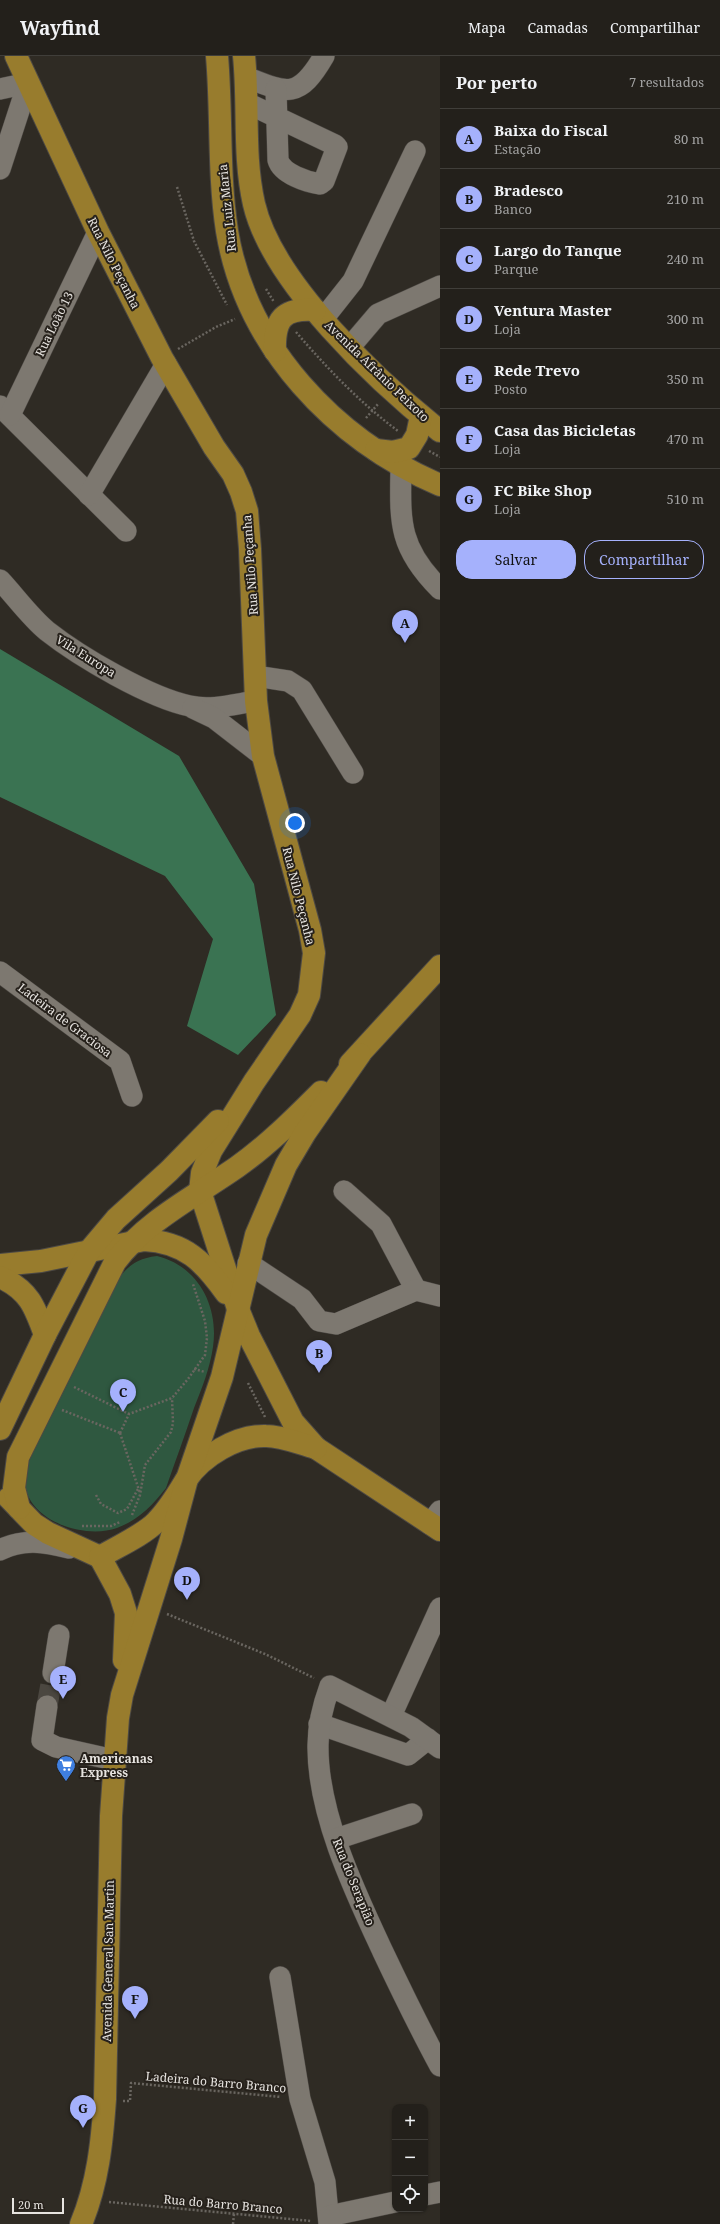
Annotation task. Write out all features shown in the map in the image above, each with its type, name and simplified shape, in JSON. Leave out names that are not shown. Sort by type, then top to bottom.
[{"type":"main road","name":"Rua Nilo Peçanha","points":[[16,56],[98,232],[164,361],[214,447],[233,474],[247,511],[256,701],[263,756],[310,930],[314,953],[309,995],[303,1008],[211,1151],[202,1173],[200,1191]]},
{"type":"main road","name":"Rua Luiz Maria","points":[[217,56],[223,190],[227,231],[243,291],[255,318],[275,351]]},
{"type":"main road","points":[[245,67],[249,172],[254,204],[263,232],[280,260],[319,314]]},
{"type":"main road","points":[[319,314],[292,311],[283,316],[276,331],[275,351],[301,385],[325,411],[353,434],[401,466],[440,485]]},
{"type":"main road","name":"Avenida Afrânio Peixoto","points":[[319,314],[349,348],[421,416],[440,431]]},
{"type":"main road","points":[[376,450],[393,452],[409,448],[417,435],[421,416]]},
{"type":"main road","points":[[19,1508],[14,1488],[18,1457],[105,1279],[129,1243],[168,1212],[268,1144],[360,1054],[440,966]]},
{"type":"main road","points":[[0,1486],[34,1524],[48,1533],[100,1557],[156,1523],[176,1498],[187,1479],[222,1377],[248,1263],[262,1222],[286,1165],[305,1132],[360,1054]]},
{"type":"main road","name":"Rua Nilo Peçanha","points":[[0,1426],[89,1251],[116,1219],[195,1146],[254,1082]]},
{"type":"main road","points":[[200,1191],[238,1309],[249,1336],[293,1422],[316,1448],[437,1522]]},
{"type":"main road","points":[[0,1266],[41,1261],[144,1240],[161,1241],[173,1245],[198,1258],[211,1272],[238,1309]]},
{"type":"main road","points":[[41,1261],[26,1275],[24,1282],[25,1292],[37,1314],[45,1335]]},
{"type":"main road","points":[[0,1277],[25,1292]]},
{"type":"main road","points":[[187,1479],[202,1463],[219,1451],[237,1441],[253,1436],[267,1436],[316,1448]]},
{"type":"main road","name":"Avenida General San Martin","points":[[122,1695],[162,1568],[187,1479]]},
{"type":"main road","name":"Avenida General San Martin","points":[[81,2224],[89,2205],[97,2175],[103,2129],[114,1760],[122,1695],[126,1613],[120,1594],[100,1557]]},
{"type":"street","points":[[245,67],[276,89],[288,90],[299,87],[311,78],[324,56]]},
{"type":"street","points":[[0,89],[28,83]]},
{"type":"street","points":[[0,169],[28,83]]},
{"type":"street","points":[[247,103],[278,118],[276,89]]},
{"type":"street","points":[[319,314],[353,281],[415,151]]},
{"type":"street","name":"Rua Loão 13","points":[[5,411],[98,232]]},
{"type":"street","points":[[349,348],[378,314],[438,290]]},
{"type":"street","points":[[89,495],[164,361]]},
{"type":"street","points":[[5,411],[126,531]]},
{"type":"street","points":[[401,466],[400,510],[404,531],[413,556],[440,588]]},
{"type":"street","name":"Vila Europa","points":[[0,580],[46,630],[74,650],[144,690],[190,706],[214,718],[263,756]]},
{"type":"street","points":[[255,676],[288,681],[302,690],[353,773]]},
{"type":"street","name":"Vila Europa","points":[[190,706],[214,707],[256,701]]},
{"type":"street","name":"Ladeira de Graciosa","points":[[0,972],[120,1061],[132,1096]]},
{"type":"street","points":[[344,1191],[381,1224],[416,1290]]},
{"type":"street","points":[[248,1263],[289,1289],[302,1299],[319,1321],[328,1324],[336,1324],[416,1290],[440,1296]]},
{"type":"street","points":[[0,1550],[8,1546],[28,1541],[45,1542],[100,1557]]},
{"type":"street","points":[[391,1716],[440,1608]]},
{"type":"street","points":[[53,1674],[59,1635]]},
{"type":"street","points":[[330,1686],[391,1716],[434,1743]]},
{"type":"street","name":"Rua do Serapião","points":[[330,1686],[320,1724],[318,1745],[319,1769],[336,1839],[364,1912],[440,2066]]},
{"type":"street","points":[[47,1706],[42,1740],[56,1747],[114,1760]]},
{"type":"street","points":[[320,1724],[408,1755],[434,1743]]},
{"type":"street","points":[[336,1839],[412,1814]]},
{"type":"street","points":[[280,1977],[300,2099],[326,2182],[329,2221],[392,2203]]},
{"type":"street","points":[[428,2194],[440,2192]]},
{"type":"path","points":[[177,187],[194,241],[234,319]]},
{"type":"path","points":[[164,361],[231,320]]},
{"type":"path","points":[[353,434],[392,388]]},
{"type":"path","points":[[140,1495],[120,1433],[129,1414],[172,1398],[205,1355],[207,1338],[205,1321],[196,1290],[190,1279]]},
{"type":"path","points":[[244,1382],[248,1383],[266,1418],[267,1436]]},
{"type":"path","points":[[69,1392],[72,1386],[129,1414]]},
{"type":"path","points":[[128,1517],[133,1514],[140,1495],[145,1465],[171,1432],[173,1423],[172,1398]]},
{"type":"path","points":[[63,1404],[60,1410],[120,1433]]},
{"type":"path","points":[[96,1495],[101,1504],[118,1513],[126,1509],[138,1489]]},
{"type":"path","points":[[77,1524],[99,1527],[111,1526],[124,1520]]},
{"type":"path","points":[[150,1607],[265,1654],[330,1686]]},
{"type":"path","name":"Ladeira do Barro Branco","points":[[131,2083],[300,2099]]},
{"type":"path","name":"Rua do Barro Branco","points":[[116,2203],[329,2221]]},
{"type":"path","points":[[233,2224],[234,2214]]},
{"type":"green space","points":[[0,649],[179,756],[254,884],[276,1015],[238,1055],[187,1026],[213,939],[165,876],[0,797]]},
{"type":"green space","points":[[157,1256],[171,1261],[184,1269],[194,1278],[203,1290],[209,1303],[213,1317],[213,1347],[203,1385],[166,1488],[150,1506],[138,1517],[125,1525],[104,1531],[76,1529],[62,1525],[49,1519],[38,1510],[30,1500],[24,1483],[31,1455],[121,1275],[137,1262],[146,1258]]},
{"type":"tunnel","points":[[47,1706],[53,1673]]},
{"type":"place","name":"Baixa do Fiscal","points":[[405,643]]},
{"type":"place","name":"Bradesco","points":[[319,1373]]},
{"type":"place","name":"Largo do Tanque","points":[[123,1412]]},
{"type":"place","name":"Ventura Master","points":[[187,1600]]},
{"type":"place","name":"Rede Trevo","points":[[63,1699]]},
{"type":"place","name":"Americanas Express","points":[[66,1782]]},
{"type":"place","name":"Casa das Bicicletas","points":[[135,2019]]},
{"type":"place","name":"FC Bike Shop","points":[[83,2128]]}]
